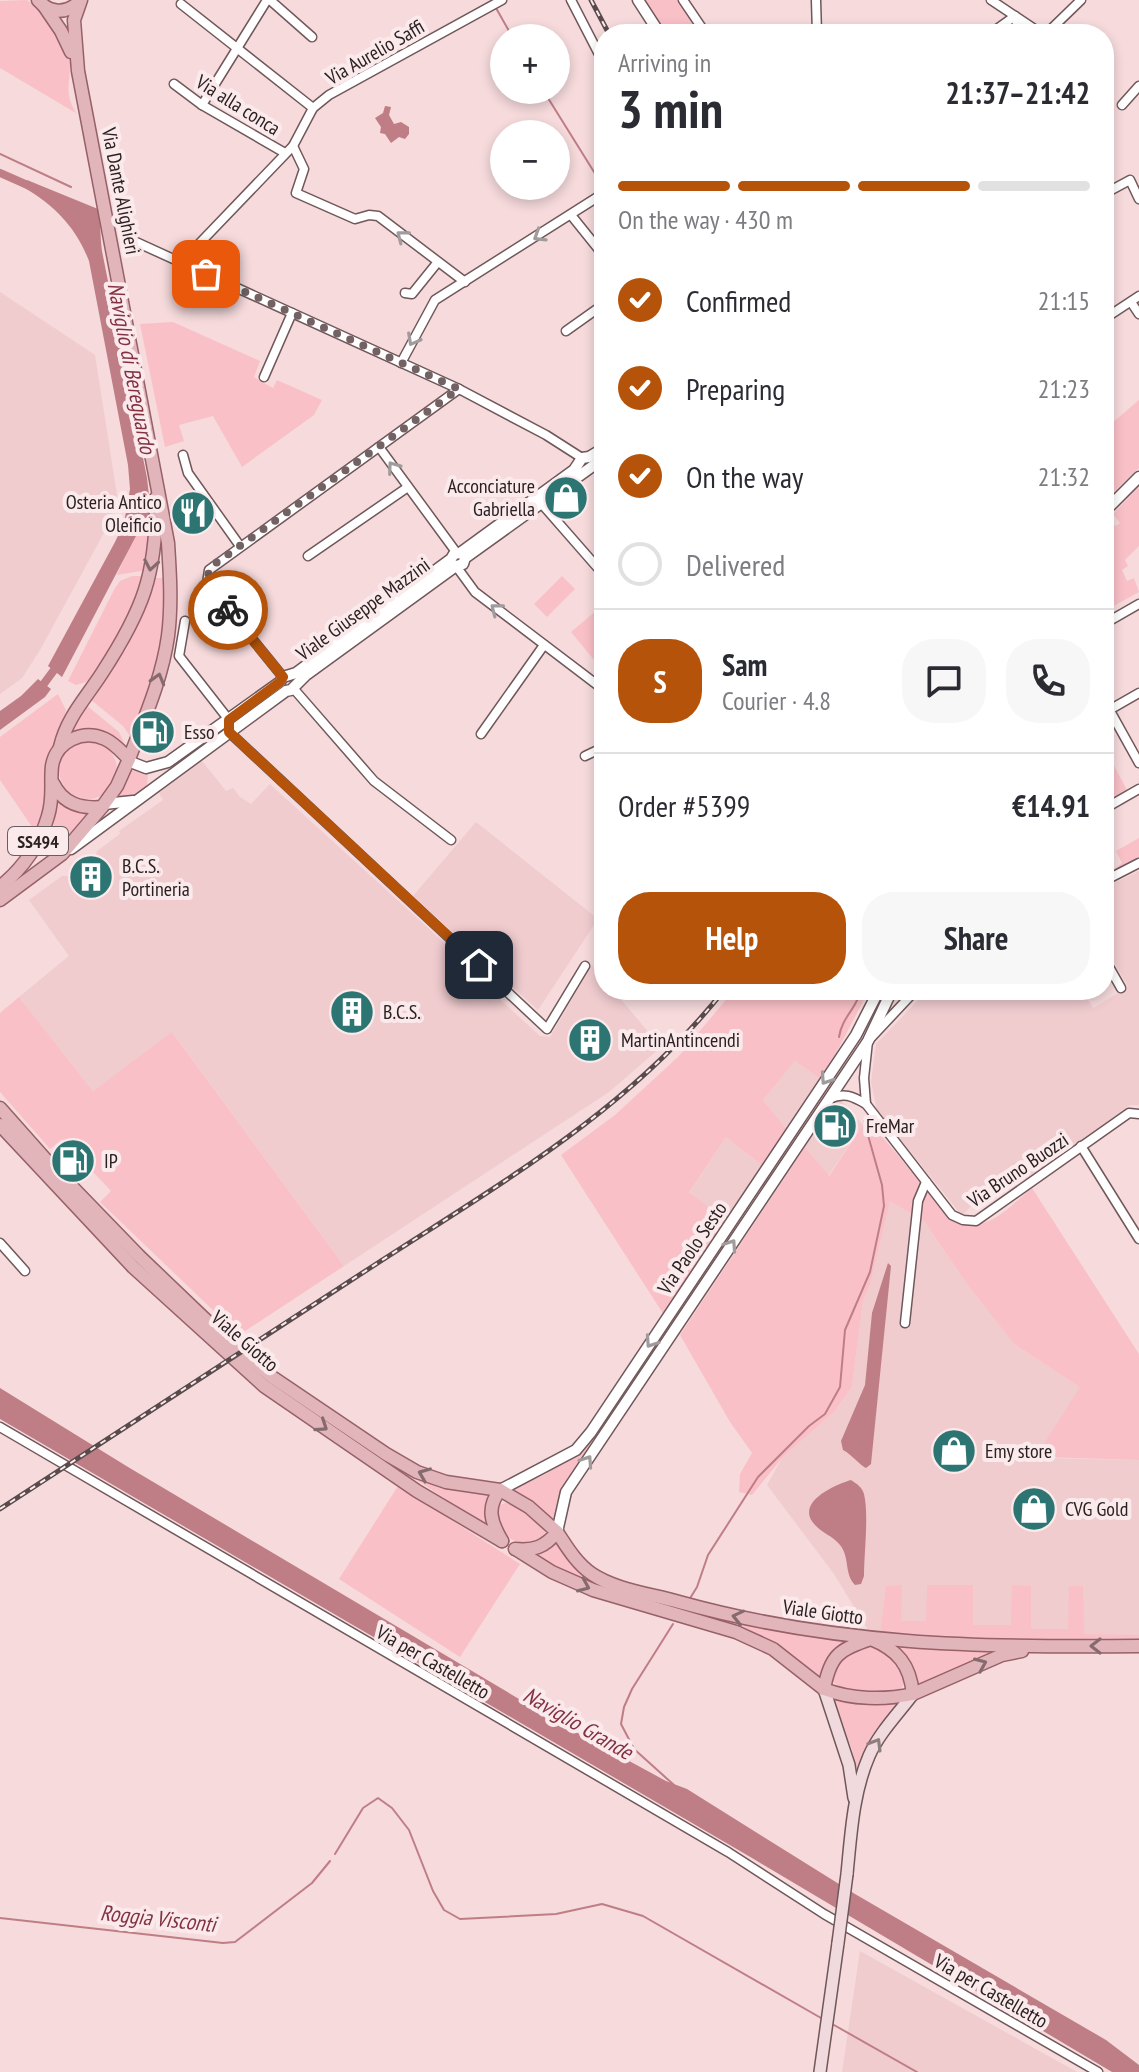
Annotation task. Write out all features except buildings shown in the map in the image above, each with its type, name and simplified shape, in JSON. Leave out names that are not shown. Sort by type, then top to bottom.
[{"type":"main road","name":"Via Dante Alighieri","points":[[41,3],[64,11],[81,0]]},
{"type":"main road","name":"Via Dante Alighieri","points":[[81,0],[74,20],[78,71],[168,543],[168,635],[153,697],[128,760]]},
{"type":"main road","name":"Via Dante Alighieri","points":[[41,3],[61,31],[78,71]]},
{"type":"main road","name":"Via Dante Alighieri","points":[[59,749],[71,715],[134,623],[142,600],[154,547],[156,500],[152,459]]},
{"type":"main road","points":[[59,749],[75,737],[96,736],[110,742],[128,760]]},
{"type":"main road","name":"SS494","points":[[1,883],[27,860],[40,837],[49,815],[53,763],[59,749]]},
{"type":"main road","name":"Viale Giuseppe Mazzini","points":[[0,900],[62,854],[103,806],[117,786],[128,760]]},
{"type":"main road","name":"Viale Giuseppe Mazzini","points":[[53,783],[57,791],[78,806],[103,806]]},
{"type":"main road","name":"Viale Giotto","points":[[0,1108],[139,1256],[209,1323],[272,1377],[417,1472],[446,1482],[500,1490],[529,1507],[557,1532],[576,1560],[604,1581],[777,1626],[871,1639],[932,1644],[1139,1646]]},
{"type":"main road","name":"Viale Giotto","points":[[0,1125],[133,1267],[264,1386],[417,1491],[552,1572],[593,1590],[736,1632],[773,1649],[824,1689],[835,1693],[881,1698],[913,1694],[1002,1655],[1053,1646]]},
{"type":"main road","points":[[500,1490],[490,1514],[502,1541]]},
{"type":"main road","points":[[515,1549],[533,1550],[543,1546],[557,1532]]},
{"type":"main road","name":"Viale Giotto","points":[[824,1689],[833,1659],[842,1650],[871,1639],[895,1651],[904,1662],[913,1694]]},
{"type":"main road","points":[[824,1689],[849,1765],[854,1803]]},
{"type":"main road","points":[[820,2072],[854,1803],[869,1755],[913,1694]]},
{"type":"street","points":[[202,105],[269,0],[312,37]]},
{"type":"street","name":"Via Aurelio Saffi","points":[[184,264],[197,246],[293,146],[313,108],[329,95],[500,0]]},
{"type":"street","points":[[571,0],[594,45]]},
{"type":"street","points":[[638,0],[654,24]]},
{"type":"street","points":[[683,0],[699,24]]},
{"type":"street","points":[[816,0],[817,24]]},
{"type":"street","points":[[991,0],[1028,24]]},
{"type":"street","points":[[1055,24],[1081,0]]},
{"type":"street","points":[[181,4],[313,108]]},
{"type":"street","points":[[1004,24],[1015,16]]},
{"type":"street","points":[[1015,16],[1017,24]]},
{"type":"street","name":"Via alla conca","points":[[174,84],[202,105],[285,153]]},
{"type":"street","points":[[1122,105],[1139,86]]},
{"type":"street","name":"Via alla conca","points":[[293,146],[304,169],[296,193],[355,219],[378,216],[465,282]]},
{"type":"street","points":[[1114,189],[1130,180],[1139,199]]},
{"type":"street","points":[[401,363],[435,300],[594,200]]},
{"type":"street","points":[[571,215],[594,244]]},
{"type":"street","points":[[136,242],[459,389],[546,435],[585,463]]},
{"type":"street","points":[[197,246],[209,264],[206,274]]},
{"type":"street","points":[[405,293],[412,294],[437,263]]},
{"type":"street","points":[[1114,313],[1135,299],[1139,314]]},
{"type":"street","points":[[566,331],[594,311]]},
{"type":"street","points":[[264,377],[292,313]]},
{"type":"street","points":[[451,840],[374,781],[288,683],[207,583],[206,577],[216,563],[459,389]]},
{"type":"street","points":[[379,447],[458,558],[475,592],[594,682]]},
{"type":"street","points":[[183,455],[188,473],[240,546]]},
{"type":"street","name":"Viale Giuseppe Mazzini","points":[[62,854],[594,456]]},
{"type":"street","name":"Viale Giuseppe Mazzini","points":[[458,558],[541,503],[585,463],[594,461]]},
{"type":"street","points":[[1114,502],[1139,477]]},
{"type":"street","points":[[308,556],[408,487]]},
{"type":"street","points":[[541,503],[594,564]]},
{"type":"street","points":[[1114,618],[1139,604]]},
{"type":"street","points":[[185,621],[179,656],[229,720],[229,732],[547,1029],[585,966]]},
{"type":"street","points":[[481,734],[544,645]]},
{"type":"street","name":"Viale Giuseppe Mazzini","points":[[128,760],[146,768],[168,762],[288,683]]},
{"type":"street","points":[[1114,707],[1139,693]]},
{"type":"street","points":[[1114,722],[1139,763]]},
{"type":"street","points":[[585,756],[594,752]]},
{"type":"street","points":[[1114,803],[1139,789]]},
{"type":"street","name":"Viale Giuseppe Mazzini","points":[[103,806],[139,799]]},
{"type":"street","points":[[1114,876],[1139,863]]},
{"type":"street","points":[[1114,976],[1121,988]]},
{"type":"street","name":"Via Paolo Sesto","points":[[500,1490],[576,1450],[591,1432],[856,1035],[874,1000]]},
{"type":"street","name":"Via Paolo Sesto","points":[[868,1041],[887,1000]]},
{"type":"street","name":"Via Paolo Sesto","points":[[557,1532],[566,1492],[868,1041],[907,1000]]},
{"type":"street","points":[[866,1104],[864,1078],[868,1041]]},
{"type":"street","points":[[828,1099],[840,1094],[852,1096],[866,1104]]},
{"type":"street","name":"Via Bruno Buozzi","points":[[866,1104],[952,1215],[976,1221],[1129,1113],[1138,1113]]},
{"type":"street","points":[[1081,1146],[1139,1239]]},
{"type":"street","points":[[905,1323],[918,1201],[926,1182]]},
{"type":"street","points":[[0,1243],[25,1271]]},
{"type":"street","name":"Via per Castelletto","points":[[0,1427],[728,1852],[824,1914],[1098,2072]]},
{"type":"shaded area","points":[[27,0],[61,36],[69,54],[69,94],[76,113],[0,68],[0,1]]},
{"type":"shaded area","points":[[643,0],[678,0],[694,24],[659,24]]},
{"type":"shaded area","points":[[385,106],[391,107],[389,115],[394,124],[401,122],[409,127],[405,139],[399,137],[391,143],[385,134],[380,133],[381,127],[375,118],[383,113]]},
{"type":"shaded area","name":"Naviglio di Bereguardo","points":[[27,180],[98,209],[102,251],[147,478],[152,521],[140,522],[136,536],[62,677],[48,666],[124,523],[130,489],[89,261],[78,238],[63,218],[45,201],[23,187]]},
{"type":"shaded area","points":[[0,292],[95,355],[117,495],[112,518],[40,650],[22,678],[0,694]]},
{"type":"shaded area","points":[[173,322],[260,361],[254,377],[273,388],[277,380],[322,400],[314,415],[242,467],[213,416],[179,425],[184,441],[165,447],[140,324]]},
{"type":"shaded area","points":[[1139,400],[1139,468],[1114,492],[1114,421]]},
{"type":"shaded area","points":[[1139,487],[1139,546],[1125,560],[1128,566],[1122,570],[1127,581],[1134,578],[1139,592],[1114,606],[1114,524],[1120,523],[1114,513]]},
{"type":"shaded area","points":[[152,521],[147,570],[117,575],[140,522]]},
{"type":"shaded area","points":[[132,576],[146,576],[133,616],[95,675],[76,685],[68,681],[115,588],[120,581]]},
{"type":"shaded area","points":[[562,576],[575,589],[547,617],[534,604]]},
{"type":"shaded area","points":[[152,578],[167,578],[167,609],[158,669],[132,739],[123,726],[90,699],[127,648]]},
{"type":"shaded area","points":[[594,612],[594,660],[571,632]]},
{"type":"shaded area","points":[[38,679],[51,689],[45,697],[0,730],[0,711]]},
{"type":"shaded area","points":[[58,694],[66,710],[58,734],[49,795],[37,834],[0,780],[0,737]]},
{"type":"shaded area","points":[[86,705],[119,732],[125,750],[111,738],[70,737]]},
{"type":"shaded area","points":[[88,741],[99,743],[108,750],[115,759],[115,781],[108,790],[99,797],[88,799],[77,797],[68,790],[61,781],[59,770],[61,759],[68,750],[77,743]]},
{"type":"shaded area","points":[[202,761],[226,791],[233,788],[251,804],[270,784],[493,987],[494,994],[540,1036],[550,1037],[592,965],[594,1000],[621,1000],[661,1047],[609,1092],[344,1266],[173,1033],[93,1091],[19,997],[69,956],[29,900],[62,876],[75,876],[94,862],[97,851],[120,834],[119,831],[163,800],[159,793]]},
{"type":"shaded area","points":[[130,766],[148,772],[147,786],[134,796],[113,803]]},
{"type":"shaded area","points":[[1114,766],[1127,790],[1114,797]]},
{"type":"shaded area","points":[[58,797],[93,813],[62,847],[52,821]]},
{"type":"shaded area","points":[[476,822],[594,916],[594,925],[538,1010],[413,896]]},
{"type":"shaded area","points":[[1139,838],[1139,859],[1114,872],[1122,863],[1116,851]]},
{"type":"shaded area","points":[[1139,871],[1139,1105],[1130,1105],[1026,1180],[1021,1171],[964,1214],[959,1212],[877,1110],[871,1082],[876,1044],[918,1000],[1088,1000],[1093,1008],[1106,1000],[1114,1000],[1114,995],[1128,987],[1114,962],[1114,883]]},
{"type":"shaded area","points":[[19,997],[93,1091],[172,1032],[344,1266],[239,1335],[100,1202],[111,1191],[62,1139],[50,1149],[0,1092],[0,1013]]},
{"type":"shaded area","points":[[726,1000],[864,1000],[822,1080],[795,1061],[763,1100],[788,1131],[764,1167],[726,1137],[689,1193],[718,1213],[716,1222],[723,1228],[664,1315],[561,1155],[615,1115],[679,1056]]},
{"type":"shaded area","points":[[795,1061],[822,1080],[788,1131],[763,1100]]},
{"type":"shaded area","points":[[838,1097],[863,1125],[828,1176],[802,1143],[830,1101]]},
{"type":"shaded area","points":[[869,1121],[948,1215],[961,1222],[983,1223],[993,1219],[1032,1188],[1139,1354],[1139,1460],[1041,1457],[1040,1450],[1080,1387],[1014,1344],[969,1287],[924,1221],[890,1201],[870,1285],[863,1301],[852,1387],[834,1412],[782,1458],[752,1495],[739,1492],[740,1474],[752,1453],[730,1422],[680,1335],[805,1147],[829,1176],[863,1125]]},
{"type":"shaded area","points":[[726,1137],[764,1167],[723,1228],[689,1194]]},
{"type":"shaded area","points":[[889,1200],[924,1221],[969,1287],[1014,1344],[1081,1387],[1040,1455],[1045,1458],[1139,1460],[1139,1641],[870,1633],[834,1574],[767,1485],[782,1458],[834,1412],[852,1387],[863,1301],[870,1285]]},
{"type":"shaded area","points":[[888,1263],[891,1266],[871,1464],[866,1468],[843,1450],[841,1441],[865,1385],[872,1313]]},
{"type":"shaded area","points":[[0,1388],[563,1725],[666,1781],[687,1789],[855,1894],[1106,2040],[1139,2065],[1139,2072],[1112,2072],[0,1419]]},
{"type":"shaded area","points":[[592,1442],[558,1499],[554,1522],[509,1490],[544,1475]]},
{"type":"shaded area","points":[[409,1475],[492,1495],[489,1527]]},
{"type":"shaded area","points":[[851,1480],[863,1492],[866,1512],[864,1576],[861,1584],[855,1585],[849,1576],[843,1550],[815,1525],[809,1509],[819,1496]]},
{"type":"shaded area","points":[[398,1486],[520,1564],[460,1657],[339,1579]]},
{"type":"shaded area","points":[[509,1501],[543,1523],[546,1531],[539,1543],[515,1541],[505,1534],[495,1512],[498,1506]]},
{"type":"shaded area","points":[[556,1538],[608,1589],[567,1574],[530,1553]]},
{"type":"shaded area","points":[[902,1585],[901,1621],[926,1621],[927,1585],[973,1585],[973,1625],[1011,1625],[1012,1585],[1031,1586],[1031,1629],[1068,1629],[1069,1586],[1083,1586],[1084,1634],[1139,1635],[1139,1641],[1033,1644],[880,1634],[886,1586]]},
{"type":"shaded area","points":[[691,1612],[850,1640],[837,1648],[822,1680],[717,1621]]},
{"type":"shaded area","points":[[874,1645],[894,1655],[907,1680],[900,1690],[865,1692],[838,1686],[833,1676],[842,1659],[856,1649]]},
{"type":"shaded area","points":[[897,1646],[1004,1648],[916,1688],[912,1664]]},
{"type":"shaded area","points":[[831,1698],[903,1701],[860,1769],[856,1767]]},
{"type":"shaded area","points":[[860,1951],[1077,2072],[842,2072]]},
{"type":"waterway","points":[[496,8],[505,24]]},
{"type":"waterway","points":[[552,104],[594,172]]},
{"type":"waterway","points":[[0,154],[71,187]]},
{"type":"waterway","name":"Naviglio di Bereguardo","points":[[0,173],[32,187]]},
{"type":"waterway","name":"Naviglio di Bereguardo","points":[[40,689],[60,662]]},
{"type":"waterway","points":[[839,1037],[857,1000]]},
{"type":"waterway","points":[[689,1600],[708,1555],[758,1477],[825,1414],[840,1387],[845,1330],[870,1272],[884,1206],[882,1185],[864,1121]]},
{"type":"waterway","name":"Naviglio Grande","points":[[673,1624],[632,1689],[621,1724],[634,1749],[674,1785]]},
{"type":"waterway","points":[[335,1854],[363,1808],[378,1798],[392,1808],[409,1830],[433,1891],[444,1910],[460,1919],[556,1914],[602,1904],[643,1916],[821,2018]]},
{"type":"waterway","name":"Roggia Visconti","points":[[0,1918],[235,1942],[312,1883],[330,1861]]},
{"type":"waterway","name":"Roggia Visconti","points":[[834,2025],[917,2072]]},
{"type":"railway","points":[[591,0],[604,24]]},
{"type":"railway","points":[[0,1509],[559,1144],[646,1073],[715,1000]]},
{"type":"way so far","points":[[206,274],[459,389],[216,563],[209,570],[207,583],[228,610]]},
{"type":"place","name":"Acconciature Gabriella","points":[[566,498]]},
{"type":"place","name":"Osteria Antico Oleificio","points":[[193,513]]},
{"type":"place","name":"Esso","points":[[153,732]]},
{"type":"place","name":"B.C.S. Portineria","points":[[91,877]]},
{"type":"place","name":"B.C.S.","points":[[352,1012]]},
{"type":"place","name":"MartinAntincendi","points":[[590,1040]]},
{"type":"place","name":"FreMar","points":[[835,1126]]},
{"type":"place","name":"IP","points":[[73,1161]]},
{"type":"place","name":"Emy store","points":[[954,1451]]},
{"type":"place","name":"CVG Gold","points":[[1034,1509]]},
{"type":"route","points":[[228,610],[283,677],[229,720],[229,732],[479,965]]}]
